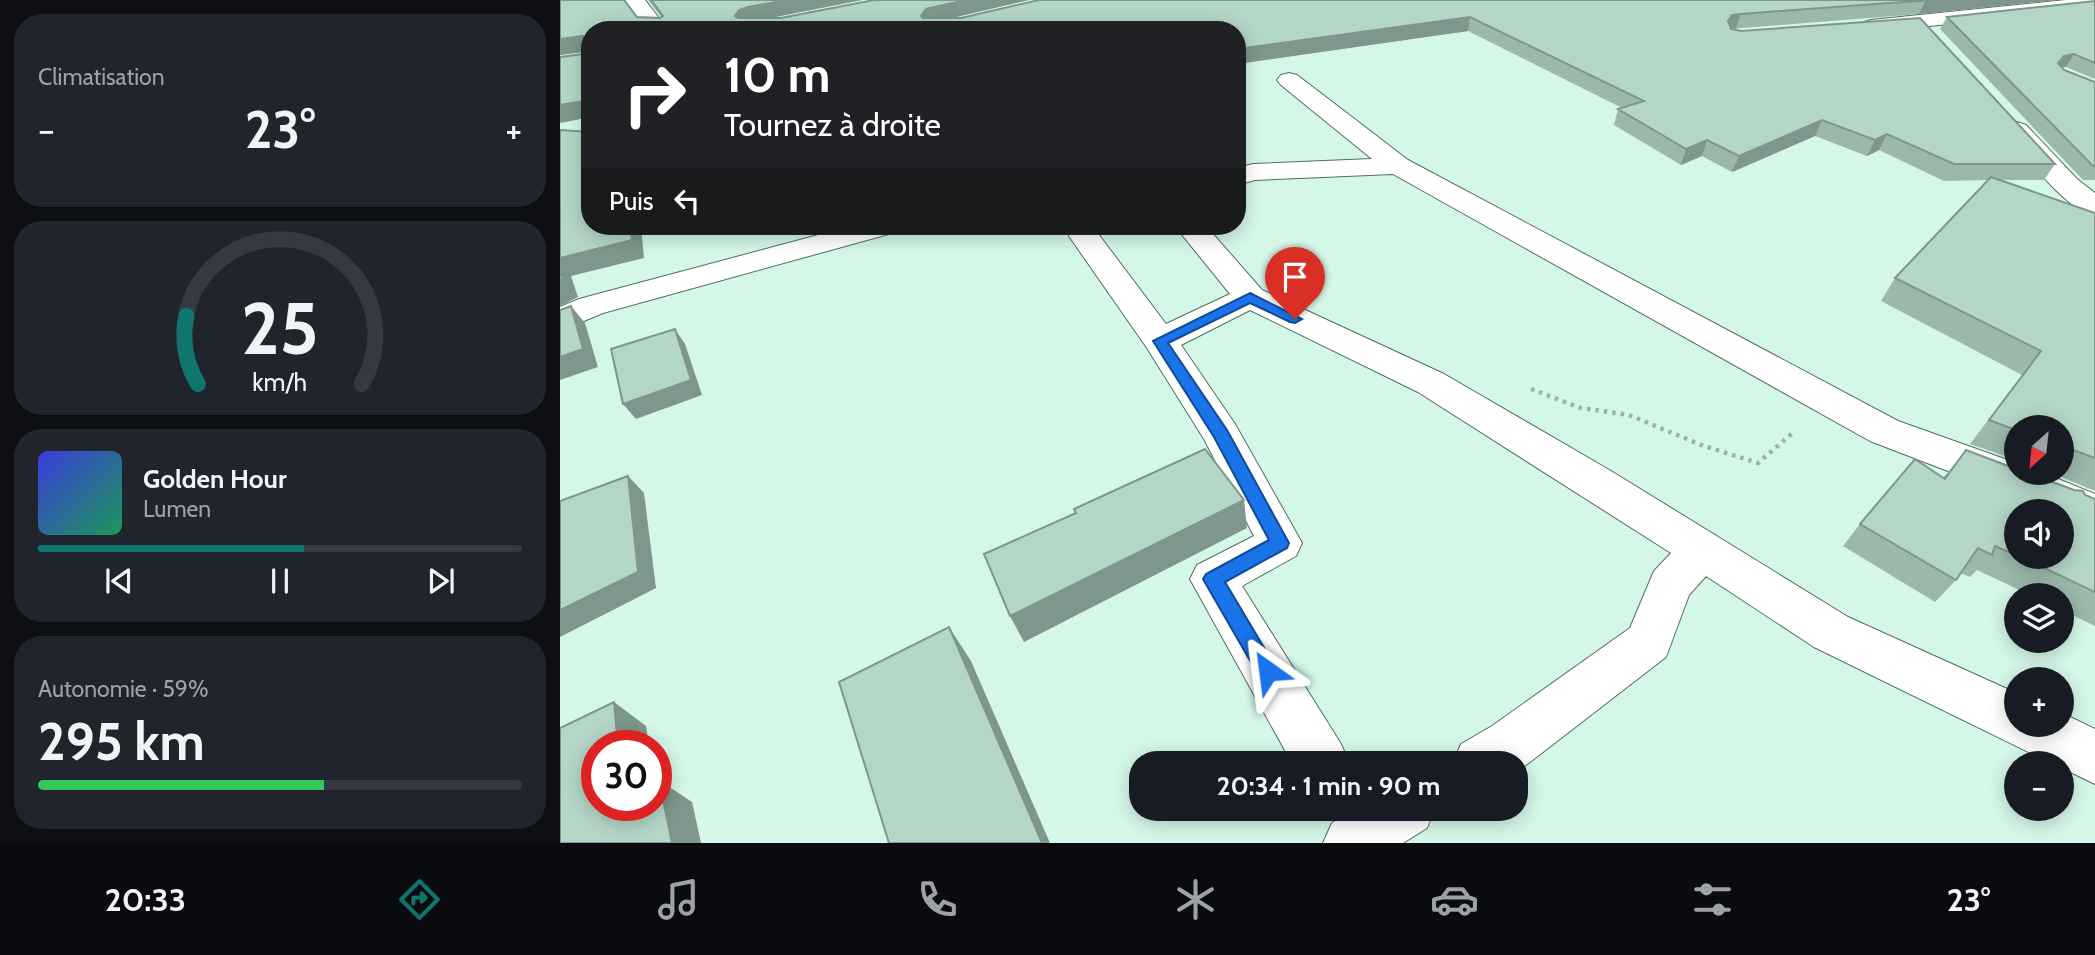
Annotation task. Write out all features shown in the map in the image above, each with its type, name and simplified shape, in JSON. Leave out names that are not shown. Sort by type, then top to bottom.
[{"type":"street","points":[[635,0],[651,21]]},
{"type":"street","points":[[1853,28],[2095,3]]},
{"type":"street","points":[[1919,23],[1937,43]]},
{"type":"street","points":[[1289,80],[1398,166],[1884,431],[2060,496],[2095,513]]},
{"type":"street","points":[[2002,114],[2067,185],[2095,207]]},
{"type":"street","points":[[1246,174],[1398,166]]},
{"type":"street","points":[[560,320],[591,306],[852,235]]},
{"type":"street","points":[[1084,235],[1160,341],[1221,434],[1280,543],[1213,579],[1315,751]]},
{"type":"street","points":[[1198,235],[1250,297],[1431,383],[1702,549],[1831,632],[2004,713]]},
{"type":"street","points":[[1160,341],[1250,297]]},
{"type":"street","points":[[1500,751],[1649,642],[1670,585],[1702,549]]},
{"type":"street","points":[[2054,737],[2095,757]]},
{"type":"path","points":[[1522,388],[1533,388],[1581,408],[1629,415],[1704,446],[1758,463],[1830,401]]},
{"type":"building","points":[[560,0],[624,0],[637,17],[660,18],[663,16],[651,0],[786,0],[748,7],[739,10],[735,16],[781,18],[874,0],[966,0],[926,9],[921,16],[961,18],[1039,0],[1930,0],[1741,14],[1732,15],[1728,21],[1731,29],[1741,31],[1920,18],[2055,164],[1954,164],[1887,134],[1875,140],[1822,120],[1739,156],[1707,140],[1686,149],[1618,109],[1644,101],[1470,17],[1246,48],[1246,21],[581,21],[581,36],[560,39]]},
{"type":"building","points":[[2095,1],[2095,63],[2074,54],[2064,56],[2058,63],[2064,70],[2095,82],[2093,166],[1947,17]]},
{"type":"building","points":[[581,54],[581,102],[560,105],[560,57]]},
{"type":"building","points":[[560,130],[581,131],[581,235],[631,235],[632,240],[560,258]]},
{"type":"building","points":[[1991,177],[2095,213],[2095,458],[2074,450],[2074,415],[2004,415],[2004,426],[1989,420],[2041,351],[1895,278]]},
{"type":"building","points":[[571,306],[583,349],[560,357],[560,310]]},
{"type":"building","points":[[675,329],[691,380],[623,404],[611,349]]},
{"type":"building","points":[[1205,449],[1244,500],[1010,616],[984,554],[1076,513],[1074,509]]},
{"type":"building","points":[[1966,450],[2004,464],[2004,485],[2061,485],[2083,491],[2085,495],[2095,499],[2095,592],[2046,569],[2074,569],[2074,499],[2004,499],[2004,550],[1995,546],[1992,555],[1978,548],[1956,580],[1860,524],[1915,459],[1945,479]]},
{"type":"building","points":[[628,476],[638,572],[560,610],[560,501]]},
{"type":"building","points":[[949,627],[1042,843],[889,843],[839,682]]},
{"type":"building","points":[[614,702],[617,730],[581,730],[581,821],[667,821],[672,843],[560,843],[560,728]]},
{"type":"route","points":[[1268,671],[1213,579],[1280,543],[1221,434],[1160,341],[1250,297],[1295,319]]}]
